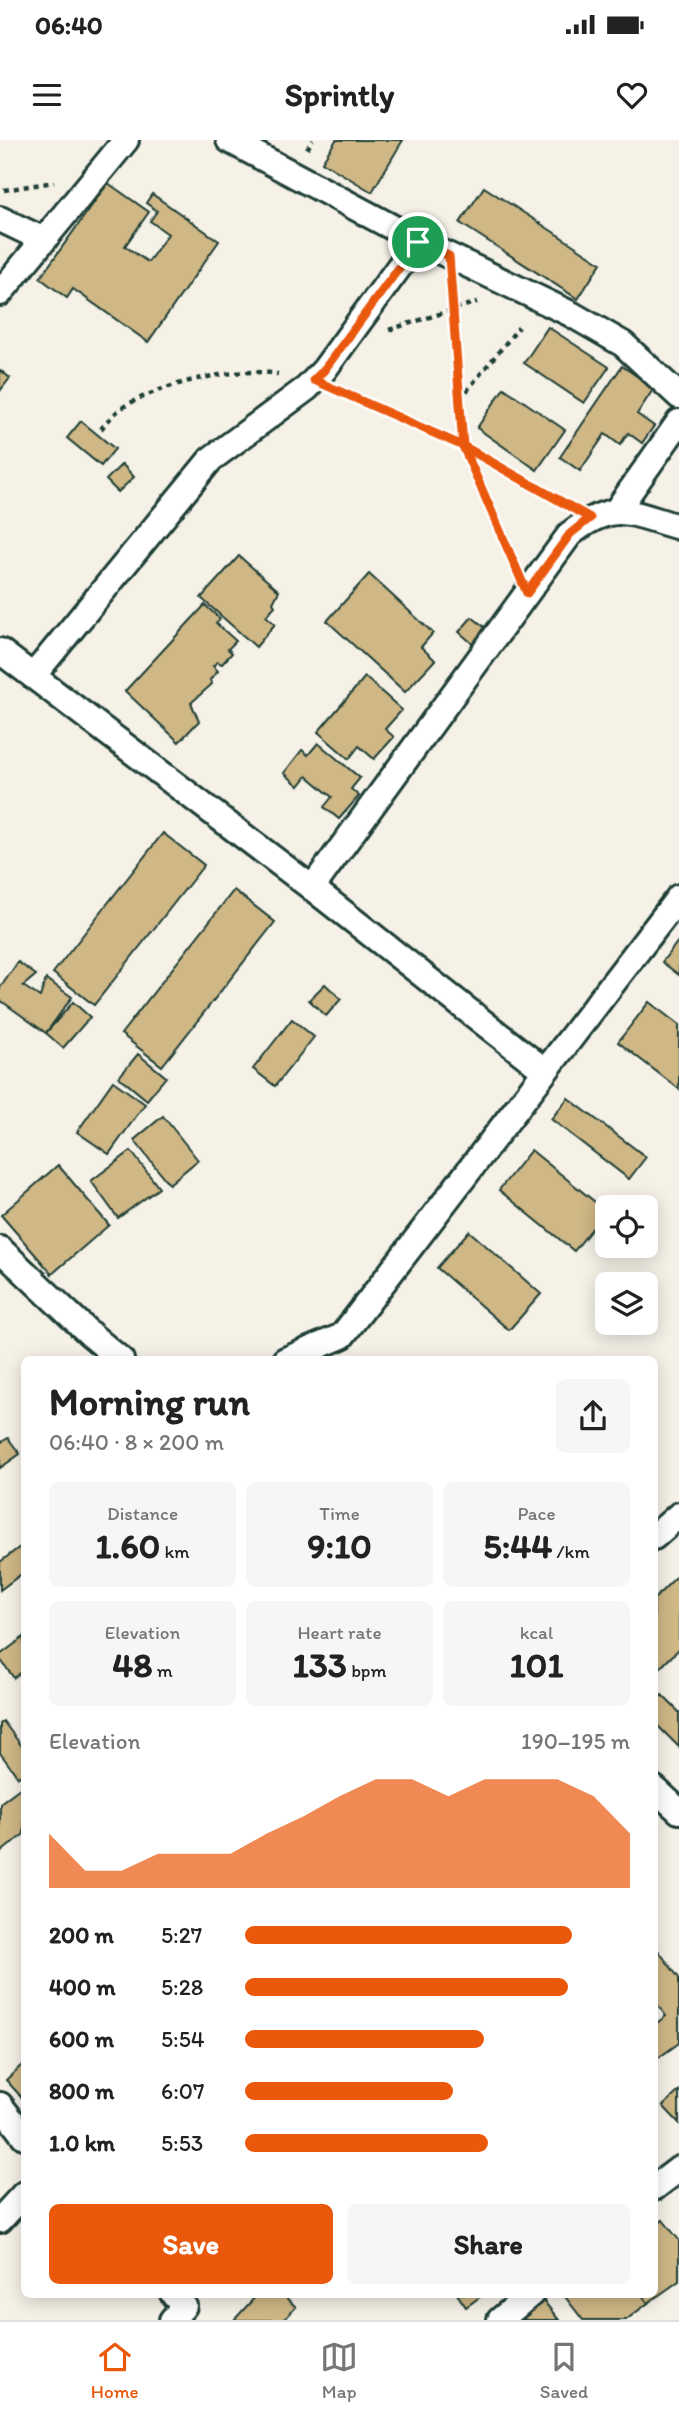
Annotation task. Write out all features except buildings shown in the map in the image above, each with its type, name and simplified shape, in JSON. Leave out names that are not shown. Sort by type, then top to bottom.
[{"type":"street","points":[[0,293],[126,140]]},
{"type":"street","points":[[229,140],[418,242],[571,314],[623,344],[679,396]]},
{"type":"street","points":[[0,219],[44,240]]},
{"type":"street","points":[[33,676],[211,459],[324,370],[418,242]]},
{"type":"street","points":[[617,510],[679,422]]},
{"type":"street","points":[[312,888],[570,534],[590,518],[617,510],[679,527]]},
{"type":"street","points":[[0,650],[312,888],[545,1071]]},
{"type":"street","points":[[294,1356],[342,1336],[679,897]]},
{"type":"street","points":[[0,1249],[116,1356]]},
{"type":"street","points":[[658,1533],[679,1516]]},
{"type":"street","points":[[0,2105],[21,2132]]},
{"type":"street","points":[[658,2185],[679,2169]]},
{"type":"street","points":[[0,2220],[21,2197]]},
{"type":"street","points":[[500,2320],[526,2298]]},
{"type":"path","points":[[449,256],[463,446],[527,593]]},
{"type":"path","points":[[459,400],[519,327]]},
{"type":"path","points":[[101,429],[123,407],[189,380],[228,374],[271,373],[314,380],[463,446],[590,518]]},
{"type":"route","points":[[418,242],[314,380],[463,446],[590,518],[570,534],[527,593],[463,446],[449,256],[418,242]]}]
